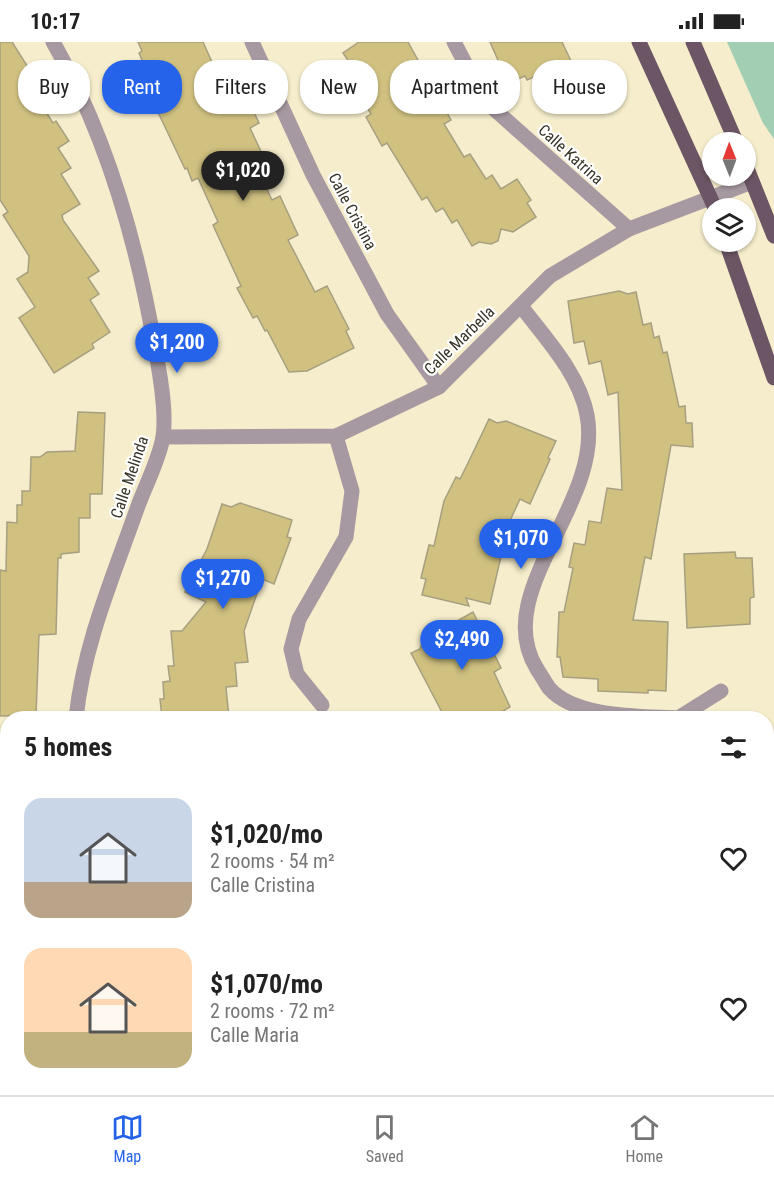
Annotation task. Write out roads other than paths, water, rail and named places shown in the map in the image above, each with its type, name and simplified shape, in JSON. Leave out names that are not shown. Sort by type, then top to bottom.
[{"type":"main road","points":[[639,42],[711,198]]},
{"type":"main road","points":[[693,42],[732,132]]},
{"type":"main road","points":[[754,186],[774,236]]},
{"type":"main road","points":[[730,252],[774,378]]},
{"type":"street","name":"Calle Melinda","points":[[53,42],[92,120],[127,227],[145,292],[160,376],[163,437],[91,638],[81,677],[77,711]]},
{"type":"street","name":"Calle Cristina","points":[[252,42],[313,175],[387,314],[439,387]]},
{"type":"street","name":"Calle Katrina","points":[[454,42],[485,102],[629,229]]},
{"type":"street","name":"Calle Marbella","points":[[722,198],[745,186]]},
{"type":"street","name":"Calle Marbella","points":[[163,437],[336,436],[439,387],[550,276],[629,229],[702,206]]},
{"type":"street","points":[[521,306],[569,372],[586,414],[587,453],[581,481],[531,588],[524,620],[530,657],[550,689],[574,704],[598,711]]},
{"type":"street","points":[[322,705],[297,674],[291,649],[299,619],[346,537],[352,491],[336,436]]},
{"type":"street","points":[[688,711],[721,690]]}]
